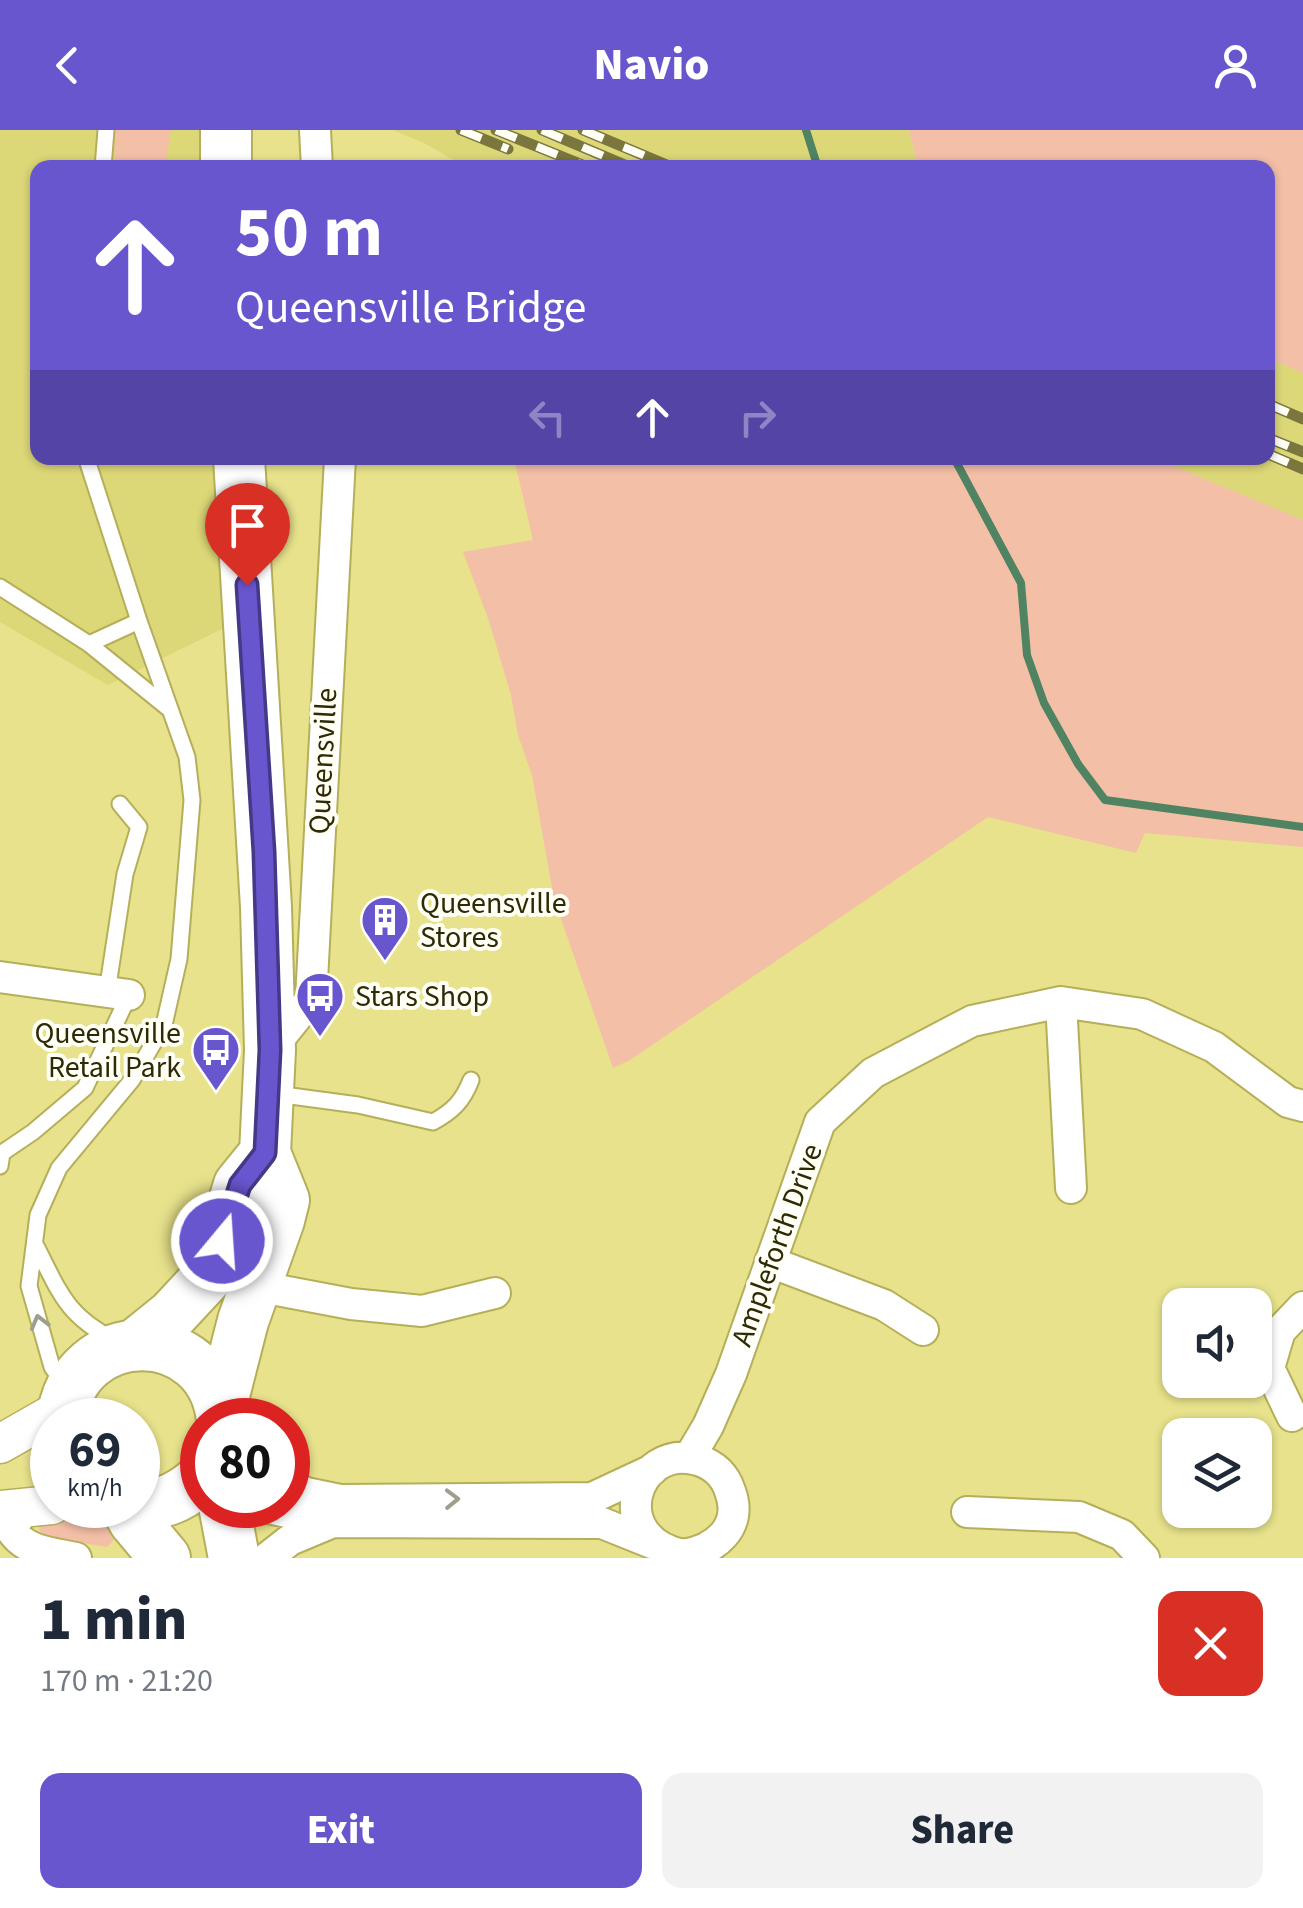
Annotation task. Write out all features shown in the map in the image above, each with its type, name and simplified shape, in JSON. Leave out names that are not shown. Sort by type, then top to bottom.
[{"type":"highway","points":[[226,130],[226,160]]},
{"type":"highway","points":[[225,1398],[243,1321],[284,1200],[265,1153],[269,1072],[264,852],[239,465]]},
{"type":"highway","points":[[68,1398],[78,1375],[92,1362],[107,1352],[130,1345],[172,1316],[212,1272],[240,1185],[265,1153]]},
{"type":"highway","points":[[130,1345],[167,1348],[187,1358],[204,1373],[218,1398]]},
{"type":"highway","points":[[228,1528],[234,1558]]},
{"type":"street","points":[[315,130],[317,160]]},
{"type":"street","name":"Queensville","points":[[269,1072],[311,1000],[340,465]]},
{"type":"street","points":[[0,977],[118,994]]},
{"type":"street","points":[[1061,1002],[1070,1188]]},
{"type":"street","name":"Ampleforth Drive","points":[[689,1458],[731,1374],[820,1122],[873,1073],[972,1021],[1061,1002],[1142,1014],[1214,1046],[1288,1102],[1303,1106]]},
{"type":"street","points":[[770,1262],[884,1305],[923,1330]]},
{"type":"street","points":[[256,1286],[351,1304],[422,1311],[495,1293]]},
{"type":"street","points":[[1292,1416],[1269,1368],[1280,1331],[1303,1307]]},
{"type":"street","points":[[0,1444],[30,1426]]},
{"type":"street","points":[[708,1426],[720,1472]]},
{"type":"street","points":[[310,1494],[340,1500],[592,1498],[666,1461],[689,1458],[706,1462],[720,1472],[734,1506],[731,1523],[700,1553],[665,1552],[602,1523],[334,1522],[310,1517]]},
{"type":"street","points":[[652,1470],[637,1493],[636,1509],[642,1530],[652,1543]]},
{"type":"street","points":[[25,1508],[12,1531],[19,1542],[42,1552],[76,1558]]},
{"type":"street","points":[[967,1512],[1079,1517],[1122,1534],[1144,1558]]},
{"type":"street","points":[[267,1558],[290,1540],[334,1522]]},
{"type":"lane","points":[[104,160],[106,130]]},
{"type":"lane","points":[[62,1398],[29,1286],[38,1216],[59,1168],[132,1080],[164,1025],[179,959],[192,800],[187,756],[89,465]]},
{"type":"lane","points":[[0,587],[89,644],[172,710]]},
{"type":"lane","points":[[89,644],[139,621]]},
{"type":"lane","points":[[0,1166],[2,1153],[86,1088],[118,994],[125,874],[139,827],[120,804]]},
{"type":"lane","points":[[269,1072],[358,1105],[433,1122],[456,1108],[471,1080]]},
{"type":"lane","points":[[36,1246],[65,1303],[88,1326],[130,1345]]},
{"type":"shaded area","points":[[0,130],[211,130],[209,160],[30,160],[30,465],[219,465],[228,626],[108,685],[0,622]]},
{"type":"shaded area","points":[[114,130],[171,130],[166,160],[115,160]]},
{"type":"shaded area","points":[[393,130],[909,130],[916,160],[454,160]]},
{"type":"shaded area","points":[[909,130],[1303,130],[1303,373],[1275,361],[1275,160],[916,160]]},
{"type":"shaded area","points":[[1275,361],[1303,373],[1303,520],[1171,465],[1275,465]]},
{"type":"shaded area","points":[[516,465],[1171,465],[1303,520],[1303,847],[1145,833],[1136,853],[988,817],[613,1068],[554,899],[532,775],[489,621],[463,552],[533,540]]},
{"type":"shaded area","points":[[106,1528],[115,1539],[107,1547],[46,1537],[39,1530]]},
{"type":"waterway","points":[[806,130],[815,160]]},
{"type":"waterway","points":[[958,465],[1021,583],[1027,655],[1044,703],[1078,764],[1105,800],[1303,827]]},
{"type":"railway","points":[[461,130],[508,149]]},
{"type":"railway","points":[[496,130],[570,160]]},
{"type":"railway","points":[[542,130],[613,160]]},
{"type":"railway","points":[[583,130],[655,160]]},
{"type":"railway","points":[[1275,407],[1303,419]]},
{"type":"railway","points":[[1275,441],[1303,452]]},
{"type":"railway","points":[[1275,457],[1303,469]]},
{"type":"place","name":"Queensville Stores","points":[[385,962]]},
{"type":"place","name":"Stars Shop","points":[[320,1038]]},
{"type":"place","name":"Queensville Retail Park","points":[[216,1092]]},
{"type":"route","points":[[222,1241],[240,1185],[265,1153],[270,1050],[264,852],[247,585]]}]
